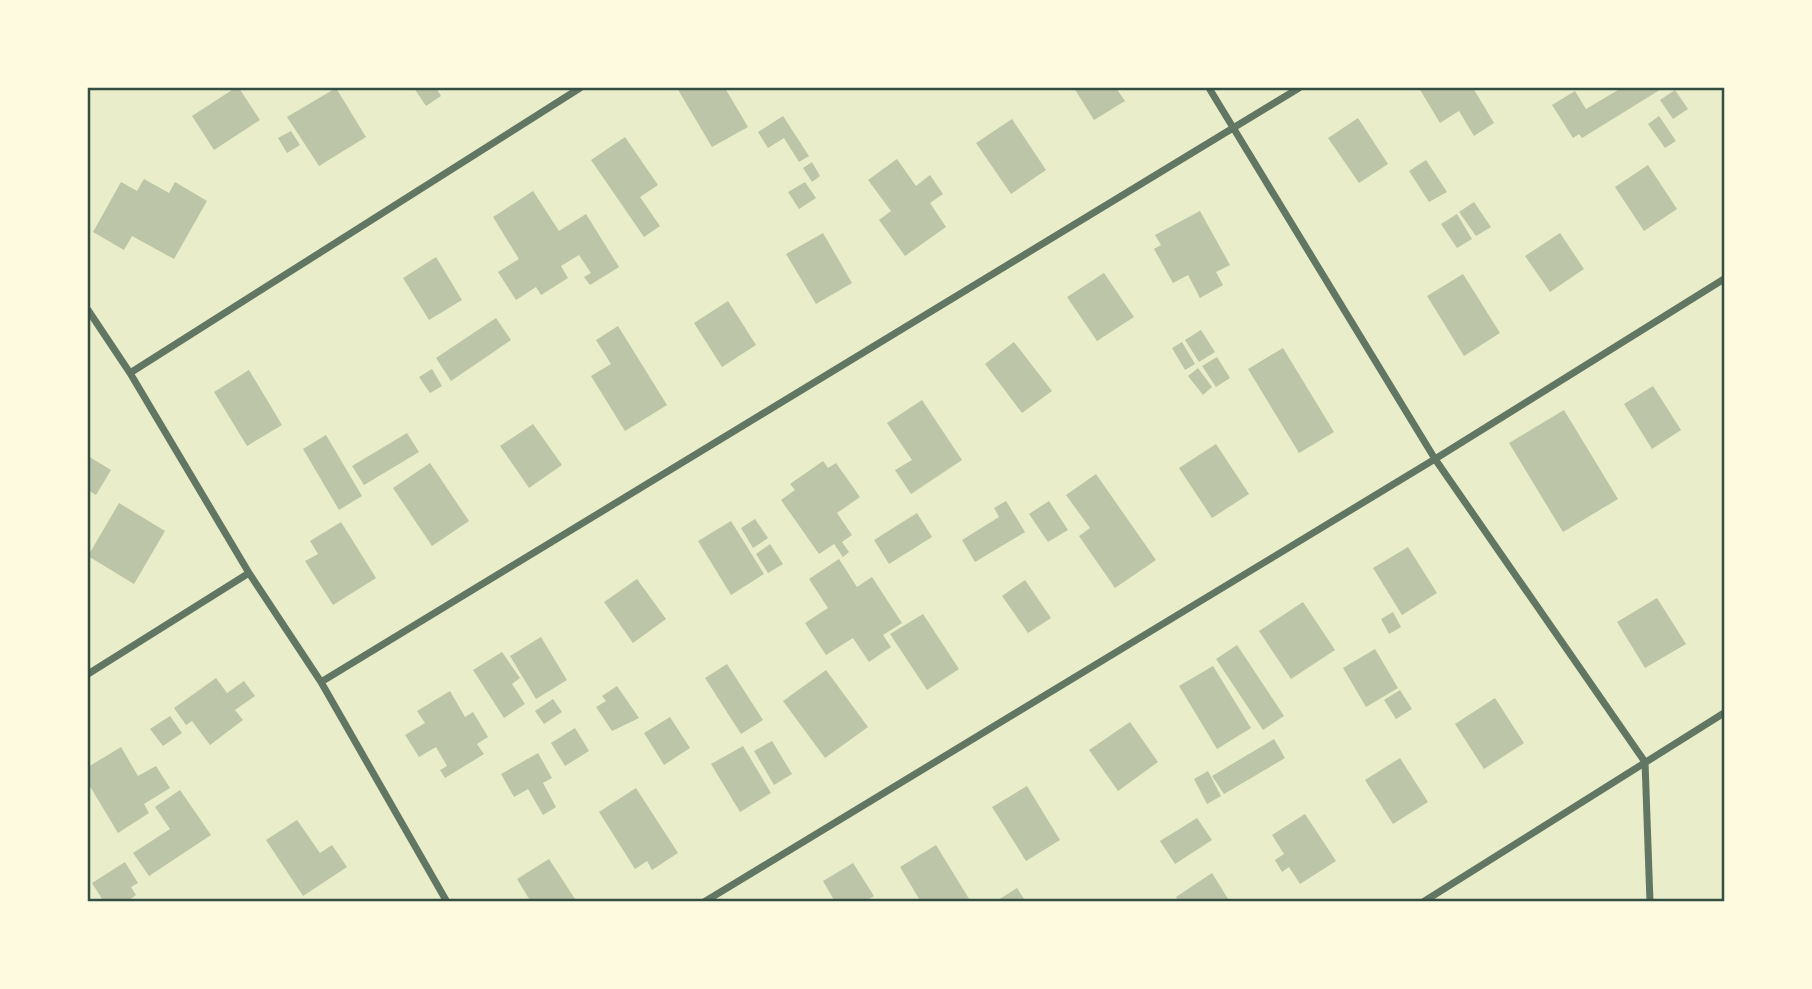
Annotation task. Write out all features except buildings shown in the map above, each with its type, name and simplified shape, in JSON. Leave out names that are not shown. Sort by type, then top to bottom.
[{"type":"street","points":[[130,373],[580,88]]},
{"type":"street","points":[[1209,88],[1435,459],[1645,762],[1650,901]]},
{"type":"street","points":[[321,682],[1299,88]]},
{"type":"street","points":[[704,901],[1435,459],[1724,279]]},
{"type":"street","points":[[88,310],[130,373],[249,573],[321,682],[447,901]]},
{"type":"street","points":[[88,674],[249,573]]},
{"type":"street","points":[[1423,901],[1724,713]]}]
